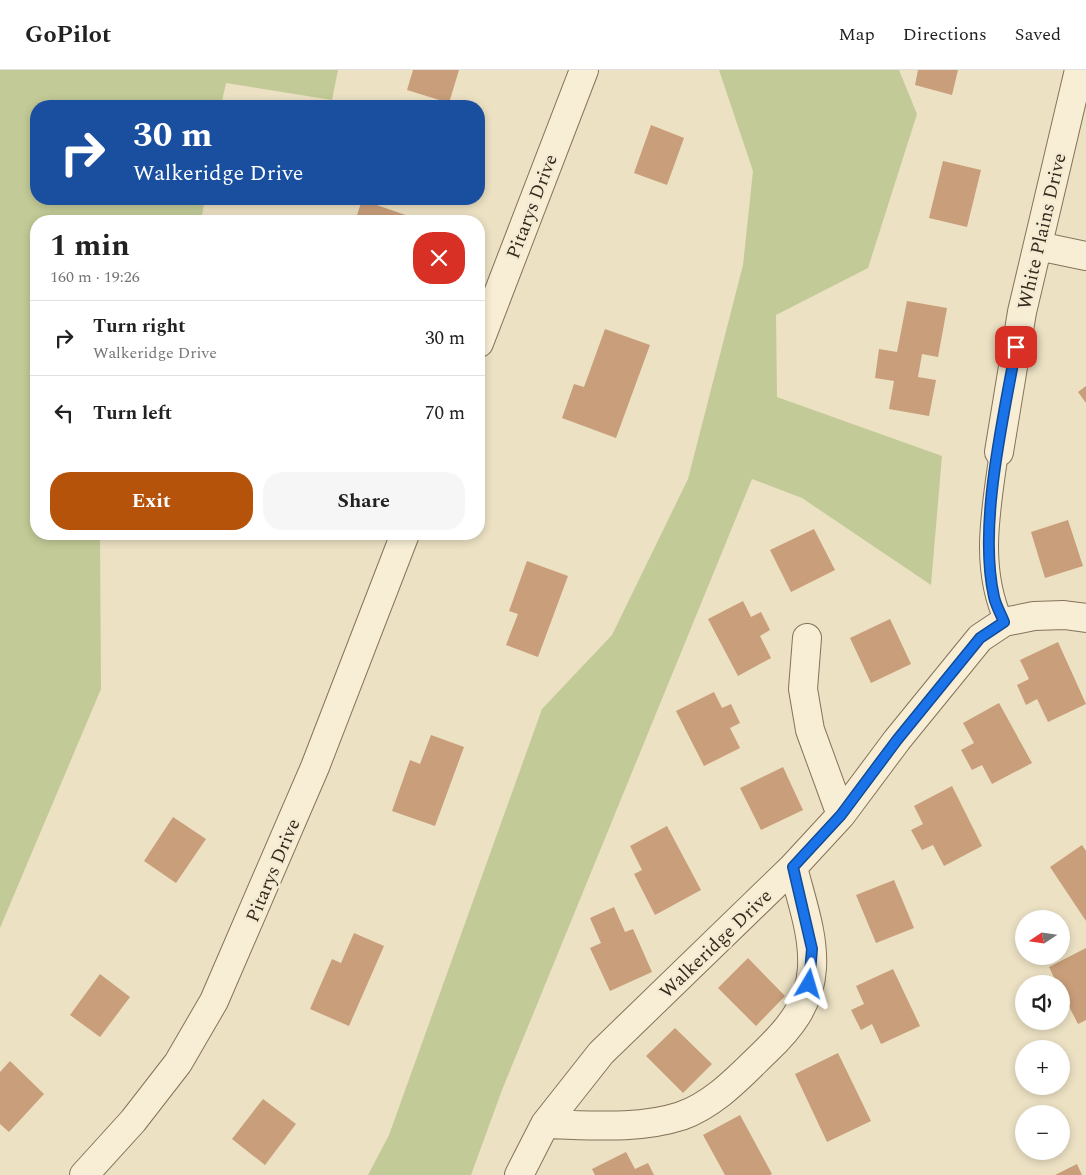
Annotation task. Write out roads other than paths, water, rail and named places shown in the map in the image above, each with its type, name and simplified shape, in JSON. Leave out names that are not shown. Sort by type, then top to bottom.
[{"type":"street","name":"Pitarys Drive","points":[[485,327],[584,70]]},
{"type":"street","name":"White Plains Drive","points":[[999,452],[1022,312],[1079,70]]},
{"type":"street","points":[[1038,246],[1086,256]]},
{"type":"street","name":"Pitarys Drive","points":[[84,1175],[132,1121],[178,1063],[214,1001],[315,767],[403,540]]},
{"type":"street","name":"Walkeridge Drive","points":[[519,1175],[544,1124],[601,1053],[793,867],[841,815],[897,740],[980,638],[1004,622],[1034,616],[1064,615],[1086,618]]},
{"type":"street","points":[[807,638],[803,689],[810,730],[841,815]]},
{"type":"street","points":[[544,1124],[613,1126],[680,1116],[706,1103],[732,1084],[783,1034],[796,1018],[806,998],[812,969],[808,928],[793,867]]},
{"type":"lane","points":[[999,452],[989,522],[989,563],[994,599],[1004,622]]}]
